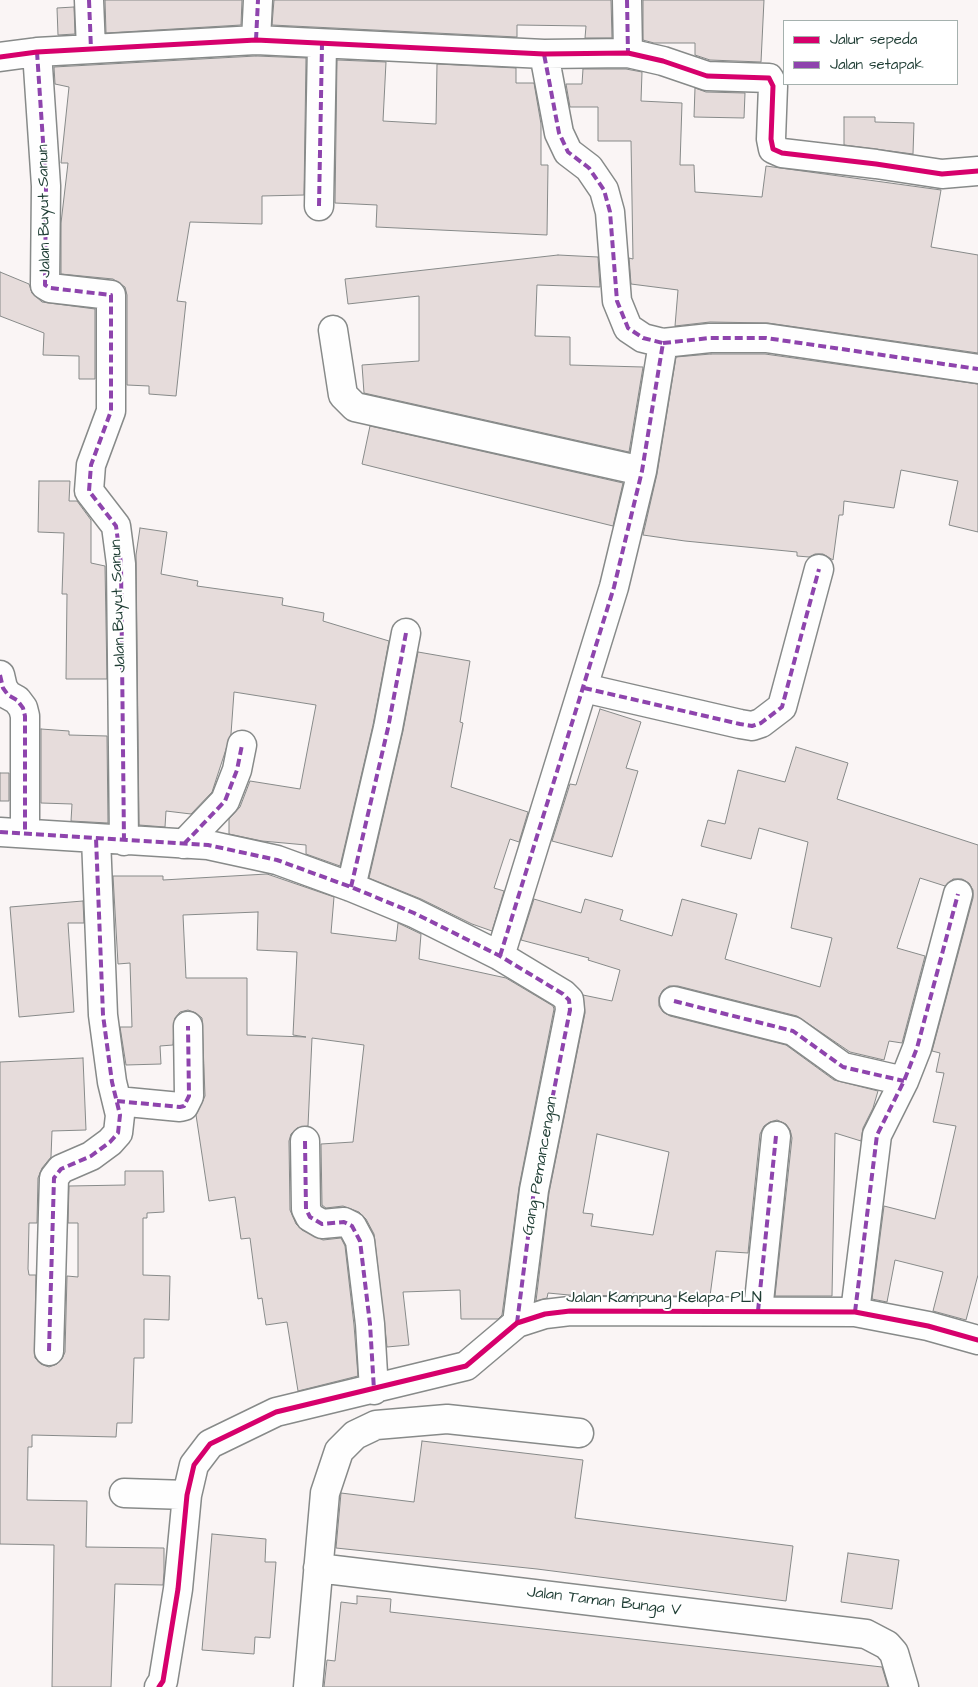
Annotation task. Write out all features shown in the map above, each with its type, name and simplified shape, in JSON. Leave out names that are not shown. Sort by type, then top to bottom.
[{"type":"street","points":[[90,0],[91,49]]},
{"type":"street","points":[[256,40],[258,0]]},
{"type":"street","points":[[627,0],[628,53]]},
{"type":"street","points":[[0,58],[38,52],[256,40],[544,54],[628,53],[707,76],[769,78],[773,86],[771,139],[773,149],[782,153],[942,174],[978,170]]},
{"type":"street","points":[[319,206],[322,44]]},
{"type":"street","name":"Jalan Buyut Sanun","points":[[38,52],[46,186],[46,285],[50,288],[111,295],[111,411],[91,465],[89,491],[116,526],[121,564],[124,840]]},
{"type":"street","points":[[544,54],[559,133],[568,152],[590,168],[604,190],[610,212],[617,301],[628,328],[643,338],[663,343],[710,338],[766,338],[978,369]]},
{"type":"street","points":[[333,330],[343,395],[355,407],[642,471]]},
{"type":"street","points":[[3,688],[17,700],[23,708],[25,716],[13,832],[208,845],[277,860],[351,887],[414,913],[500,956],[614,586],[642,471],[663,343]]},
{"type":"street","points":[[584,688],[740,724],[752,726],[762,723],[782,707],[819,570]]},
{"type":"street","points":[[351,887],[388,728],[406,633]]},
{"type":"street","points":[[184,844],[226,801],[242,745]]},
{"type":"street","points":[[49,1351],[54,1178],[60,1169],[91,1156],[110,1142],[118,1133],[120,1115],[103,1015],[96,838]]},
{"type":"street","points":[[855,1312],[877,1135],[904,1080],[917,1048],[958,894]]},
{"type":"street","name":"Gang Pemancengan","points":[[500,956],[563,994],[569,1000],[570,1010],[534,1190],[517,1323]]},
{"type":"street","points":[[674,1001],[793,1032],[843,1067],[904,1080]]},
{"type":"street","points":[[117,1101],[184,1106],[189,1096],[188,1026]]},
{"type":"street","points":[[758,1310],[776,1136]]},
{"type":"street","points":[[305,1141],[306,1209],[310,1217],[322,1224],[344,1222],[352,1226],[360,1241],[370,1324],[374,1390]]},
{"type":"street","name":"Jalan Kampung Kelapa PLN","points":[[158,1687],[163,1681],[178,1589],[187,1495],[194,1465],[210,1444],[276,1412],[374,1390],[466,1366],[517,1323],[545,1314],[570,1311],[758,1310],[855,1312],[928,1326],[978,1340]]},
{"type":"street","points":[[308,1687],[327,1485],[339,1451],[355,1435],[376,1425],[447,1419],[580,1433]]},
{"type":"street","points":[[124,1493],[187,1495]]},
{"type":"street","name":"Jalan Taman Bunga V","points":[[318,1568],[866,1634],[887,1645],[894,1653],[904,1687]]},
{"type":"building","points":[[105,0],[242,0],[241,25],[106,33]]},
{"type":"building","points":[[274,0],[611,0],[612,38],[585,38],[586,26],[517,25],[517,37],[272,25]]},
{"type":"building","points":[[643,0],[764,0],[761,62],[710,60],[695,55],[695,43],[654,43],[643,40]]},
{"type":"building","points":[[74,7],[75,34],[58,35],[57,8]]},
{"type":"building","points":[[256,56],[306,58],[304,195],[262,196],[262,224],[190,222],[177,301],[186,302],[176,396],[149,394],[149,386],[127,385],[127,295],[125,287],[113,279],[61,274],[61,223],[68,163],[61,163],[69,87],[55,84],[54,67]]},
{"type":"building","points":[[337,60],[386,62],[383,121],[436,124],[437,64],[516,68],[516,83],[534,83],[541,124],[541,165],[548,165],[547,235],[376,227],[377,205],[335,203]]},
{"type":"building","points":[[583,69],[626,69],[642,72],[641,101],[682,103],[680,165],[694,165],[695,192],[762,197],[766,166],[941,190],[931,247],[978,255],[978,353],[768,323],[710,322],[675,326],[678,290],[631,284],[629,258],[633,259],[631,141],[598,141],[598,107],[570,107],[566,84],[582,84]]},
{"type":"building","points":[[695,88],[706,92],[745,93],[744,118],[694,117]]},
{"type":"building","points":[[844,117],[875,117],[875,122],[914,123],[913,154],[844,145]]},
{"type":"building","points":[[558,255],[598,257],[600,287],[537,285],[535,336],[570,337],[570,365],[643,367],[629,452],[364,393],[362,365],[419,361],[419,296],[348,304],[345,279]]},
{"type":"building","points":[[0,272],[29,284],[32,293],[42,302],[95,309],[95,379],[79,379],[79,356],[43,355],[44,333],[0,316]]},
{"type":"building","points":[[711,354],[765,354],[978,384],[978,532],[949,525],[958,481],[901,470],[894,508],[844,501],[843,515],[839,515],[833,560],[823,554],[815,554],[809,557],[797,556],[797,552],[643,535],[657,474],[676,357]]},
{"type":"building","points":[[370,426],[623,483],[613,526],[362,464]]},
{"type":"building","points":[[39,481],[70,481],[69,501],[77,501],[91,520],[91,563],[105,566],[107,679],[66,679],[67,594],[62,594],[64,533],[38,532]]},
{"type":"building","points":[[140,528],[167,532],[161,574],[198,581],[197,586],[283,598],[282,605],[324,613],[323,621],[389,641],[373,725],[340,866],[306,854],[306,845],[262,841],[229,834],[229,819],[240,807],[250,781],[300,789],[316,705],[234,692],[231,734],[212,792],[191,814],[166,811],[165,827],[139,825],[136,555]]},
{"type":"building","points":[[418,652],[470,661],[460,722],[463,723],[451,787],[528,812],[519,842],[510,839],[494,888],[504,891],[492,931],[369,878],[403,731]]},
{"type":"building","points":[[600,709],[641,722],[626,768],[638,771],[612,857],[552,841],[570,784],[576,785]]},
{"type":"building","points":[[41,729],[69,731],[69,735],[107,736],[108,823],[71,821],[72,804],[41,803]]},
{"type":"building","points":[[796,747],[848,763],[837,799],[978,845],[978,1275],[966,1320],[933,1311],[943,1272],[895,1260],[887,1302],[872,1299],[884,1206],[935,1219],[956,1126],[933,1122],[944,1073],[936,1072],[940,1053],[932,1051],[973,898],[973,890],[969,883],[962,879],[953,879],[945,886],[920,878],[897,948],[925,956],[902,1043],[889,1041],[884,1060],[850,1052],[797,1016],[678,986],[669,986],[663,990],[659,997],[659,1006],[663,1012],[670,1016],[786,1045],[834,1080],[878,1091],[873,1108],[863,1128],[861,1141],[835,1133],[832,1296],[775,1296],[792,1138],[786,1124],[777,1120],[764,1126],[760,1134],[748,1253],[716,1251],[710,1296],[652,1296],[633,1293],[632,1296],[569,1295],[548,1293],[547,1298],[536,1301],[549,1193],[585,1013],[583,995],[612,1001],[620,970],[588,960],[589,958],[521,940],[534,899],[581,913],[585,899],[623,910],[620,920],[672,936],[682,899],[737,914],[725,959],[820,987],[832,938],[791,928],[808,842],[759,828],[751,859],[701,846],[708,820],[725,824],[738,770],[785,782]],"holes":[[[597,1134],[669,1152],[653,1235],[591,1226],[593,1214],[583,1213]]]},
{"type":"building","points":[[0,773],[9,773],[9,801],[0,801]]},
{"type":"building","points":[[267,874],[334,897],[331,933],[396,941],[398,923],[421,934],[419,959],[506,978],[553,1006],[554,1009],[519,1187],[502,1315],[498,1319],[461,1319],[460,1290],[403,1292],[409,1345],[387,1347],[374,1234],[366,1219],[359,1212],[343,1206],[326,1208],[322,1205],[321,1144],[353,1142],[364,1045],[312,1038],[308,1126],[297,1128],[291,1134],[289,1141],[290,1210],[296,1224],[302,1230],[323,1240],[341,1238],[345,1246],[358,1376],[298,1391],[287,1322],[266,1325],[262,1298],[258,1299],[250,1238],[241,1239],[235,1197],[209,1201],[196,1115],[205,1096],[202,1018],[188,1010],[180,1012],[175,1018],[173,1045],[160,1046],[161,1064],[126,1065],[120,1027],[132,1027],[130,963],[118,964],[113,876],[163,876],[163,880]],"holes":[[[258,912],[257,950],[297,952],[293,1035],[306,1037],[247,1035],[247,978],[186,978],[183,915]]]},
{"type":"building","points":[[83,901],[84,923],[68,923],[74,1012],[19,1017],[10,907]]},
{"type":"building","points":[[83,1058],[86,1130],[52,1131],[51,1157],[42,1168],[38,1178],[37,1223],[29,1223],[28,1269],[29,1275],[36,1275],[35,1358],[41,1364],[49,1367],[57,1364],[65,1352],[67,1276],[78,1277],[78,1223],[68,1223],[69,1186],[125,1185],[125,1171],[163,1171],[164,1212],[147,1213],[147,1218],[143,1218],[143,1275],[170,1276],[169,1320],[144,1319],[144,1358],[134,1358],[132,1423],[117,1423],[116,1437],[32,1435],[32,1447],[28,1447],[27,1500],[87,1501],[86,1547],[164,1548],[164,1572],[163,1585],[115,1584],[111,1687],[52,1687],[54,1545],[0,1544],[0,1062]]},
{"type":"building","points":[[422,1441],[583,1460],[575,1518],[793,1546],[786,1601],[537,1569],[336,1548],[341,1493],[414,1502]]},
{"type":"building","points":[[212,1534],[266,1539],[265,1562],[276,1562],[270,1638],[255,1637],[254,1654],[202,1650]]},
{"type":"building","points":[[848,1553],[899,1560],[892,1609],[841,1602]]},
{"type":"building","points":[[357,1596],[391,1599],[390,1612],[882,1667],[888,1687],[324,1687],[327,1660],[335,1661],[341,1602],[357,1604]]},
{"type":"marked path","points":[[89,0],[91,49]]},
{"type":"marked path","points":[[256,40],[258,0]]},
{"type":"marked path","points":[[627,0],[628,53]]},
{"type":"marked path","points":[[319,206],[322,44]]},
{"type":"marked path","points":[[37,52],[46,186],[45,285],[50,288],[111,295],[111,411],[91,465],[89,491],[116,526],[121,564],[124,841]]},
{"type":"marked path","points":[[500,956],[614,587],[642,471],[663,343],[643,338],[628,328],[617,301],[610,212],[604,190],[589,168],[568,152],[559,133],[544,54]]},
{"type":"marked path","points":[[663,343],[710,338],[766,338],[978,369]]},
{"type":"marked path","points":[[584,688],[740,724],[752,726],[761,723],[782,707],[819,569]]},
{"type":"marked path","points":[[351,887],[388,728],[406,633]]},
{"type":"marked path","points":[[0,675],[3,688],[8,695],[17,700],[23,708],[25,716],[25,833]]},
{"type":"marked path","points":[[184,844],[225,801],[237,770],[242,745]]},
{"type":"marked path","points":[[0,832],[208,845],[277,860],[351,887],[414,913],[500,956],[563,994],[569,1000],[570,1010],[534,1190],[517,1323]]},
{"type":"marked path","points":[[49,1351],[54,1178],[61,1169],[91,1156],[110,1142],[118,1133],[120,1115],[112,1082],[103,1015],[96,838]]},
{"type":"marked path","points":[[855,1312],[877,1135],[904,1081],[917,1048],[958,894]]},
{"type":"marked path","points":[[674,1001],[793,1031],[843,1067],[904,1081]]},
{"type":"marked path","points":[[117,1101],[184,1106],[189,1096],[188,1026]]},
{"type":"marked path","points":[[758,1311],[776,1136]]},
{"type":"marked path","points":[[305,1141],[306,1209],[310,1217],[322,1224],[344,1222],[352,1226],[360,1241],[370,1324],[374,1390]]},
{"type":"cycle path","points":[[0,57],[37,52],[256,40],[544,54],[628,53],[663,61],[707,76],[769,78],[773,86],[771,139],[773,149],[782,153],[942,174],[978,171]]},
{"type":"cycle path","points":[[159,1687],[163,1681],[178,1589],[187,1495],[194,1465],[210,1444],[276,1412],[466,1366],[517,1323],[545,1314],[570,1311],[855,1312],[928,1326],[978,1340]]}]
